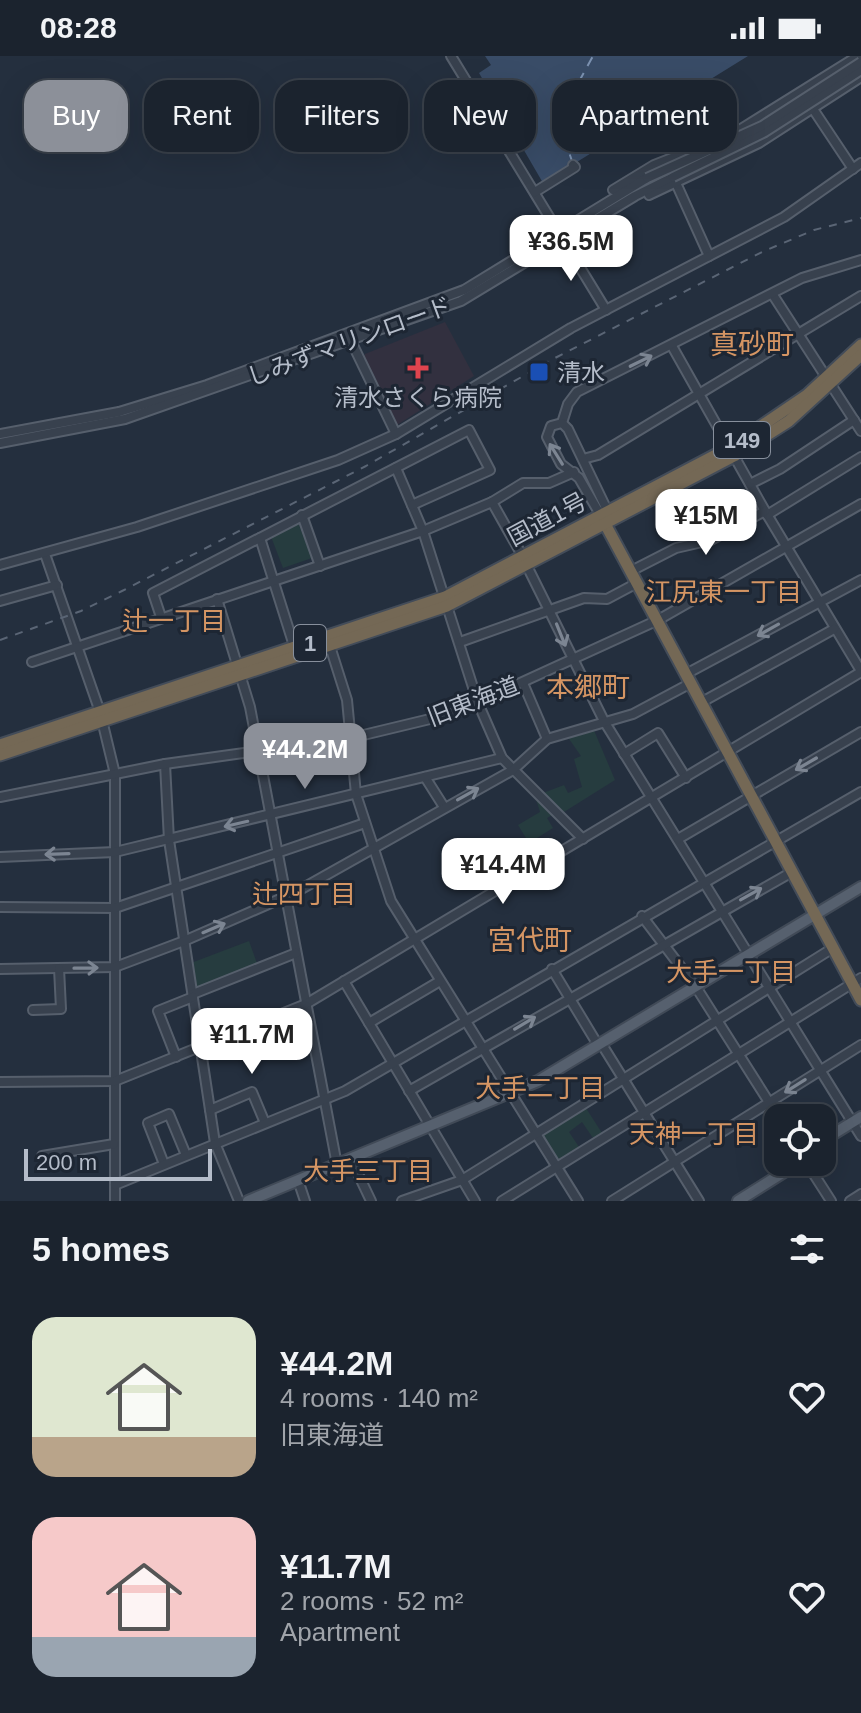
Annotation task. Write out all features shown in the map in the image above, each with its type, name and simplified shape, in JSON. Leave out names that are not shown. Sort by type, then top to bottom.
[{"type":"highway","name":"149","points":[[828,381],[861,345]]},
{"type":"highway","name":"149","points":[[606,518],[732,452],[861,355]]},
{"type":"highway","name":"国道1号","points":[[0,755],[101,717],[446,602],[606,518],[753,794],[858,982],[861,1000]]},
{"type":"highway","name":"国道1号","points":[[634,569],[637,583],[660,619]]},
{"type":"highway","name":"国道1号","points":[[239,672],[295,649],[329,641]]},
{"type":"highway","name":"国道1号","points":[[0,745],[101,717]]},
{"type":"highway","name":"国道1号","points":[[778,840],[792,872],[818,913],[833,948],[858,982]]},
{"type":"main road","points":[[248,1201],[510,1095],[751,955],[861,887]]},
{"type":"main road","points":[[836,1135],[858,1125]]},
{"type":"main road","points":[[836,1139],[858,1125]]},
{"type":"main road","points":[[727,1201],[767,1176]]},
{"type":"main road","points":[[738,1201],[778,1176]]},
{"type":"street","points":[[451,56],[606,310]]},
{"type":"street","points":[[589,212],[640,172],[733,134],[860,58]]},
{"type":"street","name":"しみずマリンロード","points":[[0,434],[119,412],[207,385],[464,290],[647,178],[741,138],[860,58]]},
{"type":"street","points":[[675,180],[765,132],[861,70]]},
{"type":"street","points":[[675,180],[759,143],[861,77]]},
{"type":"street","points":[[0,565],[45,554],[338,460],[396,434],[606,310],[809,202],[857,166],[803,93]]},
{"type":"street","points":[[535,192],[575,167],[573,165]]},
{"type":"street","points":[[675,180],[709,256]]},
{"type":"street","name":"しみずマリンロード","points":[[0,443],[125,419],[461,301],[607,213],[675,180]]},
{"type":"street","points":[[606,518],[583,459],[562,423],[568,404],[577,392],[802,278],[861,260]]},
{"type":"street","points":[[750,484],[858,425],[773,295]]},
{"type":"street","points":[[583,459],[598,455],[861,296]]},
{"type":"street","points":[[351,341],[396,434]]},
{"type":"street","points":[[0,1082],[115,1081],[306,1004],[861,672],[818,603],[672,346]]},
{"type":"street","points":[[562,423],[549,427],[547,437],[561,464],[574,472],[606,518]]},
{"type":"street","points":[[161,617],[153,593],[469,430],[490,470],[412,505]]},
{"type":"street","points":[[634,569],[676,548],[711,540],[766,513],[861,457]]},
{"type":"street","points":[[396,468],[423,531],[478,703],[502,758],[583,839]]},
{"type":"street","points":[[32,662],[423,531],[492,502],[523,483],[549,483],[574,472]]},
{"type":"street","points":[[492,502],[551,609],[571,660],[604,721],[751,955],[789,1022],[858,1125]]},
{"type":"street","name":"旧東海道","points":[[0,797],[165,764],[351,738],[443,716],[523,683],[660,619],[861,504]]},
{"type":"street","points":[[302,515],[320,566]]},
{"type":"street","points":[[260,538],[295,649]]},
{"type":"street","points":[[45,554],[101,717],[115,774],[115,1201]]},
{"type":"street","points":[[0,969],[115,967],[285,898],[513,770],[547,739],[633,714],[690,676],[861,580]]},
{"type":"street","points":[[460,642],[588,597],[607,599],[637,583]]},
{"type":"street","points":[[0,601],[57,585]]},
{"type":"street","points":[[217,599],[258,751],[337,1165]]},
{"type":"street","points":[[704,701],[834,629]]},
{"type":"street","points":[[329,641],[347,701],[356,794],[391,901],[578,1201]]},
{"type":"street","points":[[523,683],[547,739]]},
{"type":"street","points":[[678,839],[861,732]]},
{"type":"street","points":[[624,754],[658,733],[686,778]]},
{"type":"street","points":[[0,857],[115,852],[502,758]]},
{"type":"street","points":[[165,764],[169,840],[215,1143],[239,1201]]},
{"type":"street","points":[[425,777],[444,807]]},
{"type":"street","points":[[115,1185],[323,1099],[393,1063],[642,916],[706,883],[861,792]]},
{"type":"street","points":[[0,907],[115,908],[365,823]]},
{"type":"street","points":[[409,1091],[568,996],[792,872]]},
{"type":"street","points":[[642,916],[696,987],[769,1103]]},
{"type":"street","points":[[402,1201],[462,1180],[833,948]]},
{"type":"street","points":[[176,1057],[158,1011],[296,953]]},
{"type":"street","points":[[33,1010],[61,1009],[59,968]]},
{"type":"street","points":[[552,969],[699,1201]]},
{"type":"street","points":[[344,981],[475,1201]]},
{"type":"street","points":[[369,1023],[440,981]]},
{"type":"street","points":[[502,1201],[858,982]]},
{"type":"street","points":[[612,1201],[861,1045]]},
{"type":"street","points":[[210,1110],[252,1092],[265,1123]]},
{"type":"street","points":[[164,1164],[148,1123],[169,1114],[186,1155]]},
{"type":"street","points":[[42,1156],[114,1144]]},
{"type":"street","points":[[351,1159],[371,1201]]},
{"type":"street","points":[[815,1176],[831,1201]]},
{"type":"street","points":[[298,1180],[305,1201]]},
{"type":"street","points":[[850,1201],[861,1194]]},
{"type":"shaded area","name":"清水さくら病院","points":[[445,322],[474,376],[397,425],[392,423],[363,360],[365,354]]},
{"type":"green space","points":[[297,520],[312,558],[283,568],[270,534]]},
{"type":"green space","points":[[593,728],[615,780],[564,812],[543,793],[564,785],[568,793],[582,787],[574,759],[581,756],[567,736]]},
{"type":"green space","points":[[535,796],[554,814],[547,818],[553,828],[529,843],[518,825],[540,812]]},
{"type":"green space","points":[[249,941],[258,966],[196,991],[191,963]]},
{"type":"green space","points":[[584,1105],[602,1133],[593,1138],[582,1122],[569,1132],[579,1147],[557,1161],[540,1134]]},
{"type":"water","points":[[485,56],[748,56],[709,80],[552,80],[552,152],[593,152],[543,183],[525,152],[536,152],[536,80],[483,80],[479,73],[491,65]]},
{"type":"ferry route","points":[[573,164],[558,120],[593,56]]},
{"type":"railway","points":[[0,640],[81,611],[122,591],[366,466],[553,359],[762,252],[814,230],[861,218]]},
{"type":"place","name":"清水さくら病院","points":[[418,368]]},
{"type":"place","name":"清水","points":[[539,372]]},
{"type":"district","name":"真砂町","points":[[752,344]]},
{"type":"district","name":"江尻東一丁目","points":[[724,592]]},
{"type":"district","name":"辻一丁目","points":[[174,621]]},
{"type":"district","name":"本郷町","points":[[588,687]]},
{"type":"district","name":"辻四丁目","points":[[304,894]]},
{"type":"district","name":"宮代町","points":[[530,940]]},
{"type":"district","name":"大手一丁目","points":[[731,972]]},
{"type":"district","name":"大手二丁目","points":[[540,1088]]},
{"type":"district","name":"天神一丁目","points":[[694,1134]]},
{"type":"district","name":"大手三丁目","points":[[368,1171]]}]
